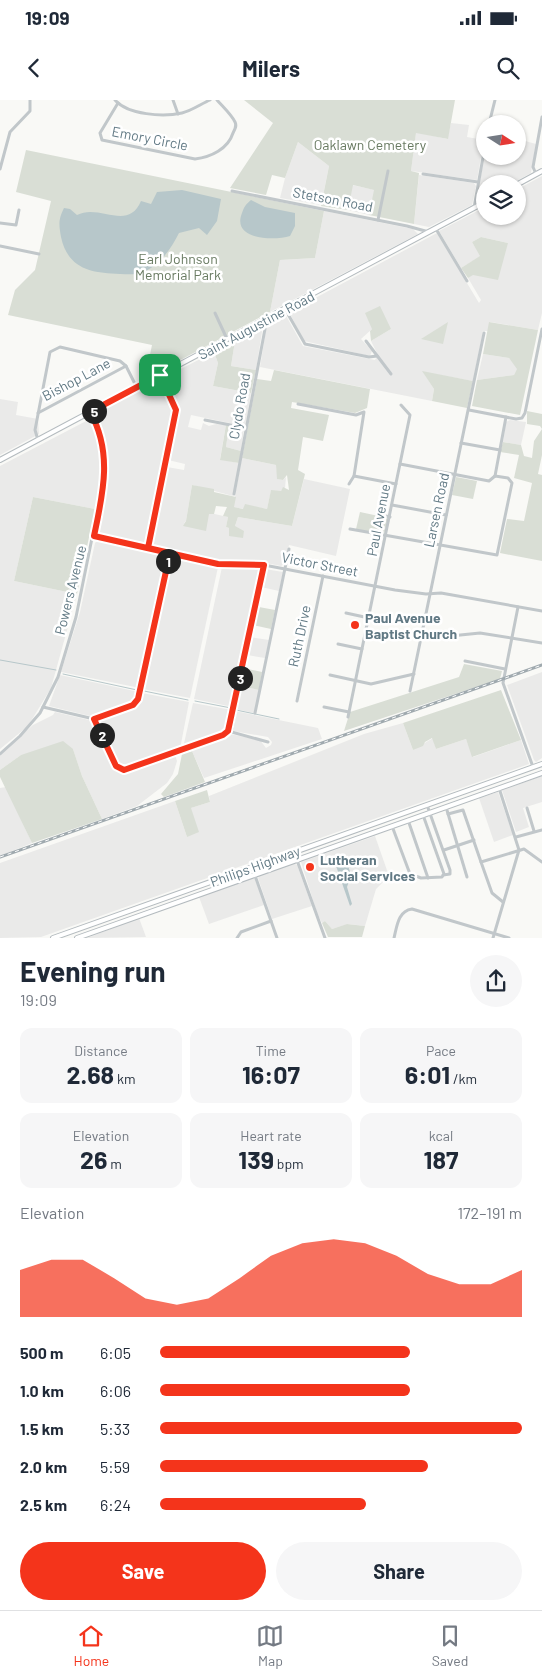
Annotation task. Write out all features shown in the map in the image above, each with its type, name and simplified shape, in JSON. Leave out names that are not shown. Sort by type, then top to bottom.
[{"type":"main road","points":[[526,180],[542,171]]},
{"type":"main road","name":"Saint Augustine Road","points":[[0,460],[474,208]]},
{"type":"main road","name":"Philips Highway","points":[[53,938],[542,764]]},
{"type":"main road","points":[[520,780],[530,774],[533,767]]},
{"type":"main road","name":"Philips Highway","points":[[77,938],[542,772]]},
{"type":"main road","points":[[499,788],[501,781],[512,774]]},
{"type":"street","points":[[0,169],[11,129],[30,111],[30,100]]},
{"type":"street","points":[[173,100],[178,114]]},
{"type":"street","points":[[116,102],[128,109],[158,114],[178,114],[210,100]]},
{"type":"street","name":"Emory Circle","points":[[116,102],[101,130],[101,139],[111,143],[188,158],[204,157],[227,145],[236,126],[235,121],[217,100]]},
{"type":"street","points":[[491,115],[494,100]]},
{"type":"street","points":[[536,174],[533,167],[542,118]]},
{"type":"street","points":[[0,145],[5,146]]},
{"type":"street","points":[[378,220],[388,171]]},
{"type":"street","points":[[423,174],[476,182]]},
{"type":"street","name":"Stetson Road","points":[[232,191],[429,232]]},
{"type":"street","points":[[474,208],[476,195]]},
{"type":"street","points":[[0,223],[16,225],[19,210]]},
{"type":"street","points":[[436,228],[467,281]]},
{"type":"street","points":[[0,246],[40,254]]},
{"type":"street","points":[[285,310],[305,344],[369,357],[376,356]]},
{"type":"street","points":[[215,313],[227,340]]},
{"type":"street","name":"Clydo Road","points":[[234,494],[265,329],[263,321]]},
{"type":"street","points":[[469,410],[522,418],[525,413],[542,329]]},
{"type":"street","name":"Larsen Road","points":[[410,691],[484,333]]},
{"type":"street","points":[[366,341],[390,374]]},
{"type":"street","points":[[38,440],[35,430],[50,352],[60,347],[120,361],[126,366],[136,388]]},
{"type":"street","name":"Bishop Lane","points":[[38,412],[126,366]]},
{"type":"street","points":[[148,548],[176,410],[160,375]]},
{"type":"street","points":[[298,404],[356,415],[364,412],[354,476],[349,484]]},
{"type":"street","name":"Paul Avenue","points":[[348,717],[410,415],[401,405]]},
{"type":"street","name":"Powers Avenue","points":[[0,754],[31,725],[43,707],[58,677],[72,634],[104,484],[105,458],[99,431],[90,412]]},
{"type":"street","points":[[400,464],[490,481],[495,476],[506,417]]},
{"type":"street","points":[[205,420],[246,428]]},
{"type":"street","points":[[461,443],[500,450]]},
{"type":"street","points":[[354,476],[396,484]]},
{"type":"street","points":[[350,530],[497,555],[509,504],[511,480],[495,476]]},
{"type":"street","points":[[392,505],[446,514]]},
{"type":"street","points":[[377,514],[390,517]]},
{"type":"street","name":"Victor Street","points":[[94,536],[222,564],[264,565],[376,587],[449,594],[542,611]]},
{"type":"street","points":[[255,713],[289,549]]},
{"type":"street","points":[[43,707],[94,719],[133,705],[138,699],[170,553]]},
{"type":"street","points":[[94,719],[116,766],[120,770],[223,735],[228,731],[264,565]]},
{"type":"street","name":"Ruth Drive","points":[[297,701],[323,576]]},
{"type":"street","points":[[518,607],[503,681],[533,767]]},
{"type":"street","points":[[346,613],[369,618]]},
{"type":"street","points":[[421,639],[480,633],[542,644]]},
{"type":"street","points":[[338,644],[362,649]]},
{"type":"street","points":[[465,661],[505,669]]},
{"type":"street","points":[[330,675],[376,683],[414,674]]},
{"type":"street","points":[[324,707],[349,712]]},
{"type":"street","points":[[228,731],[268,742]]},
{"type":"street","points":[[493,935],[519,850],[499,788]]},
{"type":"street","points":[[392,826],[407,870],[415,876],[428,878],[450,874],[444,850],[427,805]]},
{"type":"street","points":[[446,807],[467,877]]},
{"type":"street","points":[[527,808],[534,831]]},
{"type":"street","points":[[448,814],[464,810],[492,893],[503,902]]},
{"type":"street","points":[[423,815],[443,875]]},
{"type":"street","points":[[408,820],[428,878]]},
{"type":"street","points":[[516,837],[542,830]]},
{"type":"street","points":[[444,850],[474,840]]},
{"type":"street","points":[[481,862],[524,849],[542,862]]},
{"type":"street","points":[[294,852],[325,938]]},
{"type":"street","points":[[252,867],[277,938]]},
{"type":"street","points":[[394,938],[401,915],[408,910],[416,910],[493,935],[509,938]]},
{"type":"street","points":[[237,938],[241,932],[271,921]]},
{"type":"shaded area","points":[[451,123],[469,125],[467,137],[476,139],[476,165],[480,165],[476,180],[411,171],[416,132],[447,139]]},
{"type":"shaded area","points":[[526,141],[536,144],[531,173],[526,176],[481,175],[483,165],[526,165]]},
{"type":"shaded area","points":[[298,142],[329,166],[321,205],[280,198]]},
{"type":"shaded area","points":[[419,175],[474,183],[476,186],[472,205],[429,227],[414,224]]},
{"type":"shaded area","points":[[542,176],[542,313],[538,330],[490,322],[488,331],[483,331],[473,381],[423,372],[434,389],[432,401],[260,367],[267,324],[285,314],[303,346],[375,360],[378,355],[371,341],[391,329],[372,329],[361,339],[372,351],[370,356],[304,341],[289,312],[437,233],[479,303],[481,300],[468,278],[508,243],[481,237],[472,242],[481,256],[461,268],[439,231],[476,212],[476,225],[526,225],[526,185]]},
{"type":"shaded area","points":[[352,185],[375,190],[369,215],[348,210]]},
{"type":"shaded area","points":[[182,190],[221,199],[217,221],[207,235],[199,228],[179,233],[163,257],[147,271],[130,274],[90,270],[75,263],[64,248],[59,226],[64,208],[70,209],[77,215],[94,212],[121,216],[129,215],[141,201],[151,204],[157,192]]},
{"type":"shaded area","points":[[251,200],[265,207],[295,213],[295,226],[290,236],[265,238],[248,233],[243,229],[240,222],[242,213],[245,206]]},
{"type":"shaded area","points":[[324,211],[413,229],[418,234],[270,312],[280,260],[315,258]]},
{"type":"shaded area","points":[[260,327],[262,332],[256,370],[231,366],[235,341]]},
{"type":"shaded area","points":[[214,352],[218,363],[213,386],[251,393],[246,424],[244,426],[191,415],[188,427],[201,430],[203,423],[209,426],[216,424],[226,425],[220,459],[239,463],[233,496],[192,485],[186,521],[184,523],[210,513],[228,517],[226,527],[229,528],[235,526],[238,517],[292,526],[304,479],[350,489],[336,556],[289,545],[285,563],[281,566],[261,562],[219,562],[152,547],[167,467],[184,470],[185,464],[168,460],[179,409],[165,377]]},
{"type":"shaded area","points":[[483,354],[509,358],[518,368],[514,375],[477,380]]},
{"type":"shaded area","points":[[160,380],[175,407],[161,481],[147,545],[145,546],[98,534],[107,464],[96,414]]},
{"type":"shaded area","points":[[0,399],[18,402],[16,415],[38,419],[39,434],[0,455]]},
{"type":"shaded area","points":[[90,419],[96,430],[102,457],[95,509],[33,497],[14,581],[77,594],[51,688],[28,726],[0,749],[0,466]]},
{"type":"shaded area","points":[[510,420],[526,422],[521,445],[503,442],[506,422]]},
{"type":"shaded area","points":[[229,426],[244,429],[241,451],[226,447]]},
{"type":"shaded area","points":[[242,458],[276,465],[278,479],[283,480],[286,477],[285,488],[281,491],[271,491],[267,509],[245,505],[244,509],[233,507]]},
{"type":"shaded area","points":[[98,540],[166,556],[140,688],[61,672],[80,612],[95,543]]},
{"type":"shaded area","points":[[171,558],[218,567],[190,698],[143,689]]},
{"type":"shaded area","points":[[222,567],[261,568],[233,707],[194,699]]},
{"type":"shaded area","points":[[265,569],[283,572],[279,591],[261,587]]},
{"type":"shaded area","points":[[250,637],[269,640],[265,658],[247,655]]},
{"type":"shaded area","points":[[542,672],[542,758],[536,762],[507,685]]},
{"type":"shaded area","points":[[60,675],[139,692],[132,704],[90,716],[49,706]]},
{"type":"shaded area","points":[[240,686],[259,690],[254,713],[235,709]]},
{"type":"shaded area","points":[[142,693],[189,702],[180,749],[125,768],[120,768],[97,722],[101,718],[136,705]]},
{"type":"shaded area","points":[[193,703],[232,710],[225,732],[183,748]]},
{"type":"shaded area","points":[[235,711],[318,728],[322,739],[204,778],[191,749],[230,734],[260,740],[266,748],[271,745],[272,742],[268,737],[233,731]]},
{"type":"shaded area","points":[[55,712],[89,720],[94,723],[115,769],[120,772],[175,755],[177,761],[173,774],[167,783],[137,806],[102,819],[82,776],[73,749],[21,755],[0,770],[0,755],[33,725],[53,715]]},
{"type":"shaded area","points":[[403,723],[413,750],[433,738],[436,749],[466,739],[473,757],[521,740],[529,764],[41,937],[0,938],[0,863],[175,801],[187,837],[191,808],[210,802],[209,796],[364,734]]},
{"type":"shaded area","points":[[542,776],[542,802],[523,808],[529,827],[516,832],[502,790]]},
{"type":"shaded area","points":[[6,787],[32,843],[0,856],[0,788]]},
{"type":"shaded area","points":[[498,792],[513,835],[494,842],[479,798]]},
{"type":"shaded area","points":[[375,836],[389,876],[376,889],[365,926],[348,924],[332,929],[325,921],[322,923],[317,913],[301,862]]},
{"type":"shaded area","points":[[346,859],[351,875],[347,887],[352,904],[350,906],[335,863]]},
{"type":"shaded area","points":[[293,863],[297,865],[312,906],[272,919],[258,878],[260,875]]},
{"type":"shaded area","points":[[252,878],[255,879],[264,905],[209,924],[199,897]]},
{"type":"shaded area","points":[[139,918],[146,937],[87,938]]},
{"type":"green space","name":"Oaklawn Cemetery","points":[[244,100],[455,100],[448,139],[416,133],[411,171],[419,173],[414,224],[369,215],[374,190],[353,185],[348,210],[321,206],[329,166],[298,142],[285,178],[272,175],[266,195],[230,188],[273,123]]},
{"type":"green space","name":"Earl Johnson Memorial Park","points":[[26,150],[324,211],[315,258],[280,260],[270,312],[145,379],[152,345],[8,315],[15,290],[35,270],[51,201],[16,192]]},
{"type":"green space","points":[[481,237],[508,243],[498,280],[473,275],[468,278],[461,268],[480,256],[472,242]]},
{"type":"green space","points":[[380,306],[391,329],[371,341],[370,331],[372,329],[365,313]]},
{"type":"green space","points":[[448,322],[443,344],[421,339]]},
{"type":"green space","points":[[489,322],[538,330],[520,415],[472,406],[477,380],[514,375],[517,369],[509,358],[483,354]]},
{"type":"green space","points":[[235,341],[231,366],[256,370],[251,393],[213,386],[218,363],[214,352]]},
{"type":"green space","points":[[274,370],[370,389],[367,408],[355,413],[292,402],[291,408],[329,415],[323,441],[303,437],[298,470],[305,474],[292,526],[238,517],[235,526],[244,531],[243,538],[229,536],[229,528],[226,527],[228,517],[223,516],[227,507],[216,506],[214,514],[209,514],[206,531],[183,526],[186,521],[192,485],[214,489],[214,492],[236,497],[234,507],[243,509],[245,504],[267,509],[271,490],[281,491],[283,487],[289,490],[287,475],[283,480],[277,479],[276,465],[242,458],[257,379],[271,381]]},
{"type":"green space","points":[[422,371],[473,381],[467,408],[432,401],[434,389]]},
{"type":"green space","points":[[527,411],[542,414],[542,429],[540,426],[527,424]]},
{"type":"green space","points":[[226,425],[229,426],[226,447],[241,451],[239,463],[220,460]]},
{"type":"green space","points":[[542,429],[542,455],[538,474],[542,475],[542,561],[500,553],[507,519],[524,521],[532,483],[514,478],[519,455],[500,452],[503,442],[521,445],[524,456],[532,458],[534,441]]},
{"type":"green space","points":[[456,477],[477,481],[473,499],[452,495]]},
{"type":"green space","points":[[33,497],[95,509],[77,594],[14,581]]},
{"type":"green space","points":[[360,512],[388,518],[384,535],[356,529]]},
{"type":"green space","points":[[259,607],[275,610],[271,629],[253,625]]},
{"type":"green space","points":[[464,664],[502,671],[500,679],[344,731],[350,712],[459,677]]},
{"type":"green space","points":[[243,668],[262,672],[259,690],[240,686]]},
{"type":"green space","points":[[501,690],[521,740],[472,757],[466,739],[436,749],[432,738],[425,742],[423,746],[413,750],[403,723]]},
{"type":"green space","points":[[63,741],[73,749],[82,776],[102,819],[32,843],[0,777],[0,770],[21,755]]},
{"type":"green space","points":[[192,751],[205,782],[164,797],[161,794],[178,774],[182,754]]},
{"type":"green space","points":[[207,790],[210,802],[191,808],[199,832],[187,837],[175,801]]},
{"type":"green space","points":[[325,921],[332,929],[347,924],[365,926],[362,937],[328,937],[322,923]]},
{"type":"waterway","points":[[0,660],[56,670]]},
{"type":"waterway","points":[[63,674],[137,690]]},
{"type":"waterway","points":[[144,691],[188,700]]},
{"type":"waterway","points":[[195,701],[231,708]]},
{"type":"waterway","points":[[236,710],[279,719]]},
{"type":"waterway","points":[[233,729],[236,713]]},
{"type":"railway","points":[[0,857],[542,665]]},
{"type":"place","name":"Paul Avenue Baptist Church","points":[[355,625]]},
{"type":"place","name":"Lutheran Social Services","points":[[310,867]]},
{"type":"route","points":[[160,375],[90,412],[99,431],[105,458],[104,484],[94,536],[170,553],[218,564],[264,565],[227,733],[120,770],[116,766],[94,719],[133,705],[138,699],[170,553],[148,548],[176,414],[176,404],[160,375]]}]
